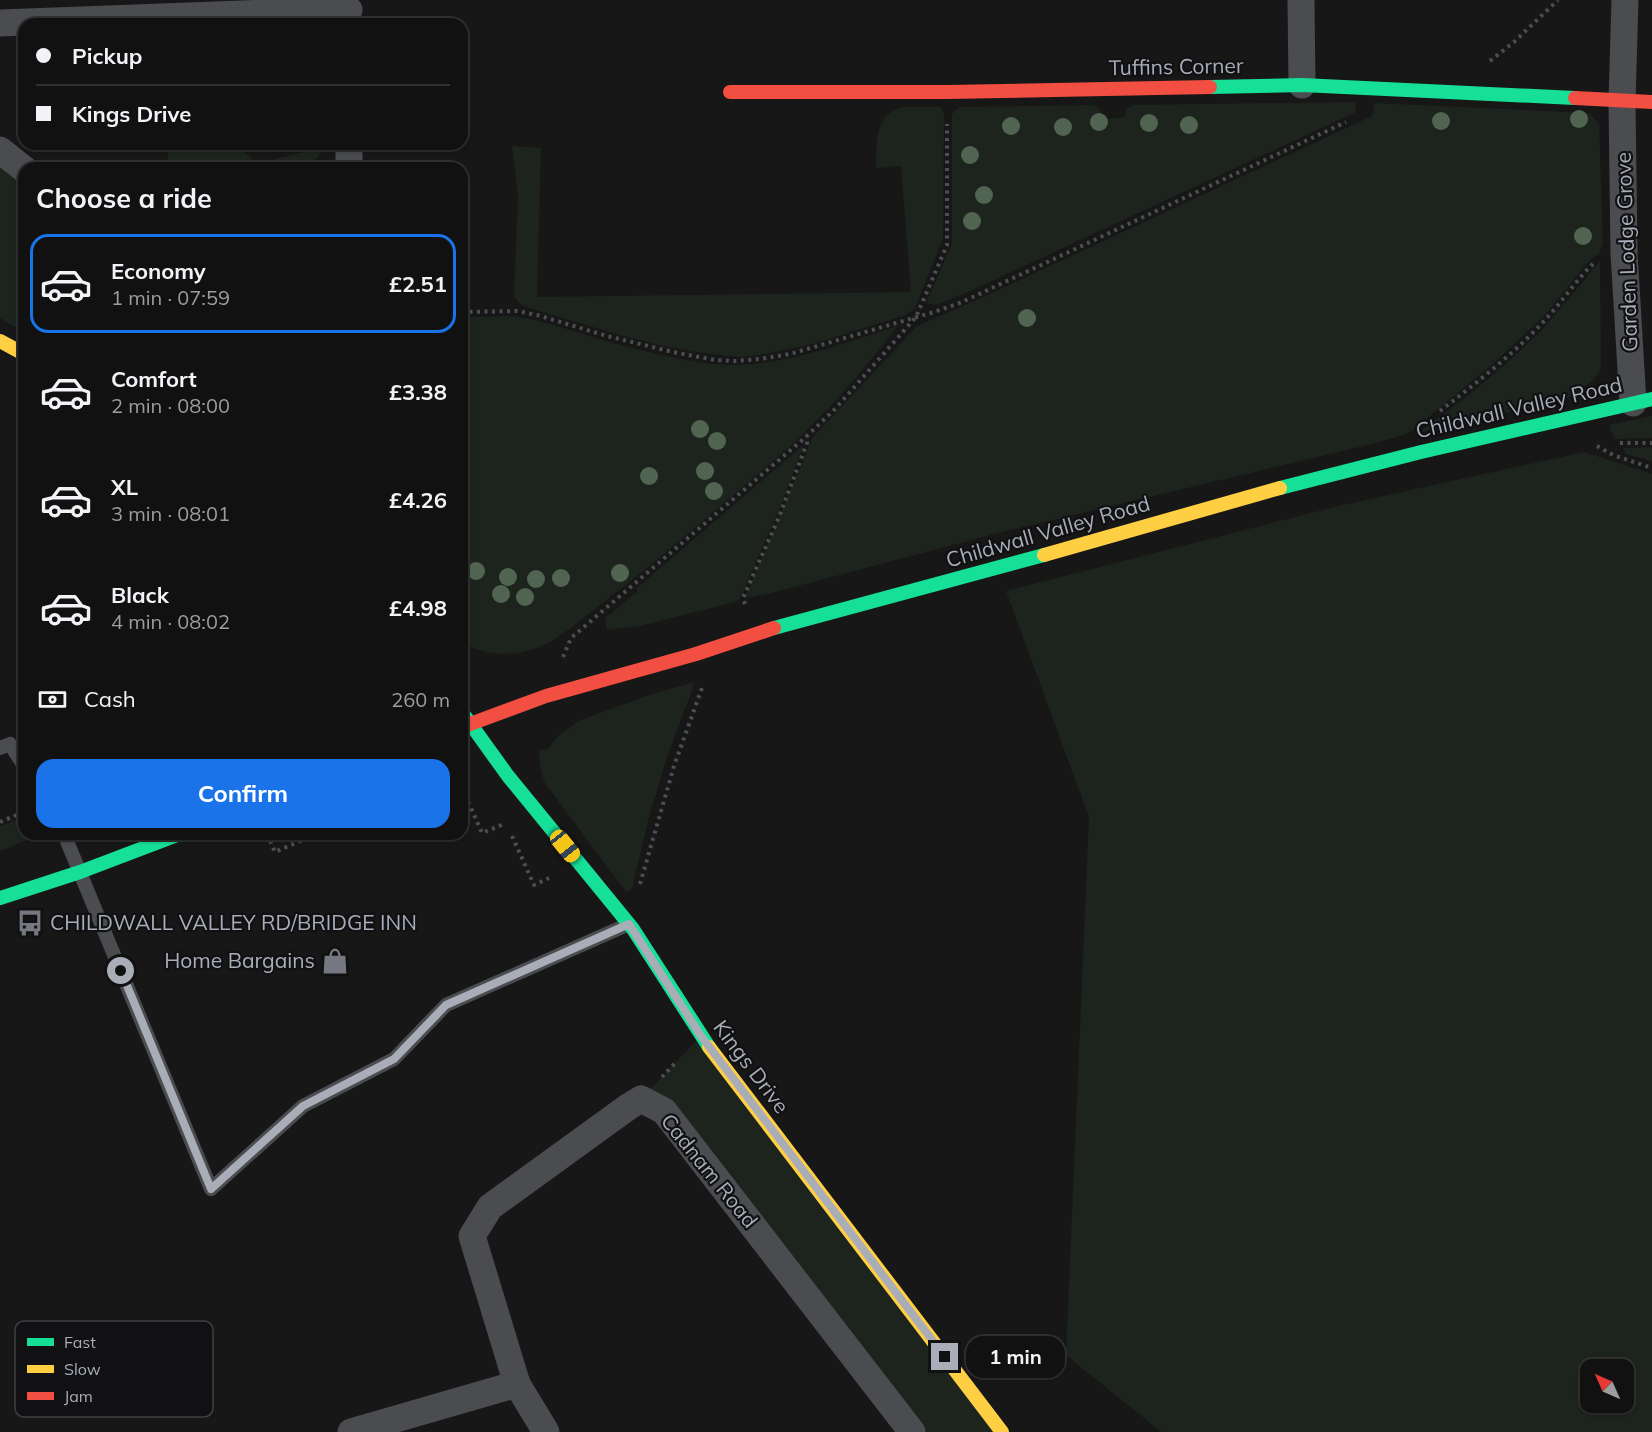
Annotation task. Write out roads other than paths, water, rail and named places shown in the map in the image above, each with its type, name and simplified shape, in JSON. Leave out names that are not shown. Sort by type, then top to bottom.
[{"type":"street","points":[[1301,0],[1302,85]]},
{"type":"street","name":"Garden Lodge Grove","points":[[1625,0],[1622,102],[1624,253],[1642,401]]},
{"type":"street","points":[[145,18],[349,11]]},
{"type":"street","points":[[0,23],[18,22]]},
{"type":"street","name":"Tuffins Corner","points":[[730,92],[947,92],[1302,85],[1622,102]]},
{"type":"street","points":[[1622,102],[1652,102]]},
{"type":"street","points":[[0,150],[18,164]]},
{"type":"street","points":[[0,341],[18,351]]},
{"type":"street","name":"Childwall Valley Road","points":[[468,724],[546,696],[696,654],[754,633],[1021,562],[1258,494],[1421,452],[1642,401]]},
{"type":"street","name":"Kings Drive","points":[[468,727],[629,924],[701,1036],[1002,1432]]},
{"type":"street","points":[[0,898],[80,872],[126,844],[148,840]]},
{"type":"street","name":"Cadnam Road","points":[[546,1432],[517,1384],[472,1236],[490,1207],[628,1107],[641,1100],[664,1111],[912,1432]]},
{"type":"street","points":[[351,1432],[517,1384]]},
{"type":"lane","points":[[0,748],[10,744],[18,757]]},
{"type":"lane","points":[[67,840],[211,1189],[303,1106],[394,1059],[446,1005],[629,924]]},
{"type":"place","name":"CHILDWALL VALLEY RD/BRIDGE INN","points":[[30,923]]},
{"type":"place","name":"Home Bargains","points":[[335,961]]}]
